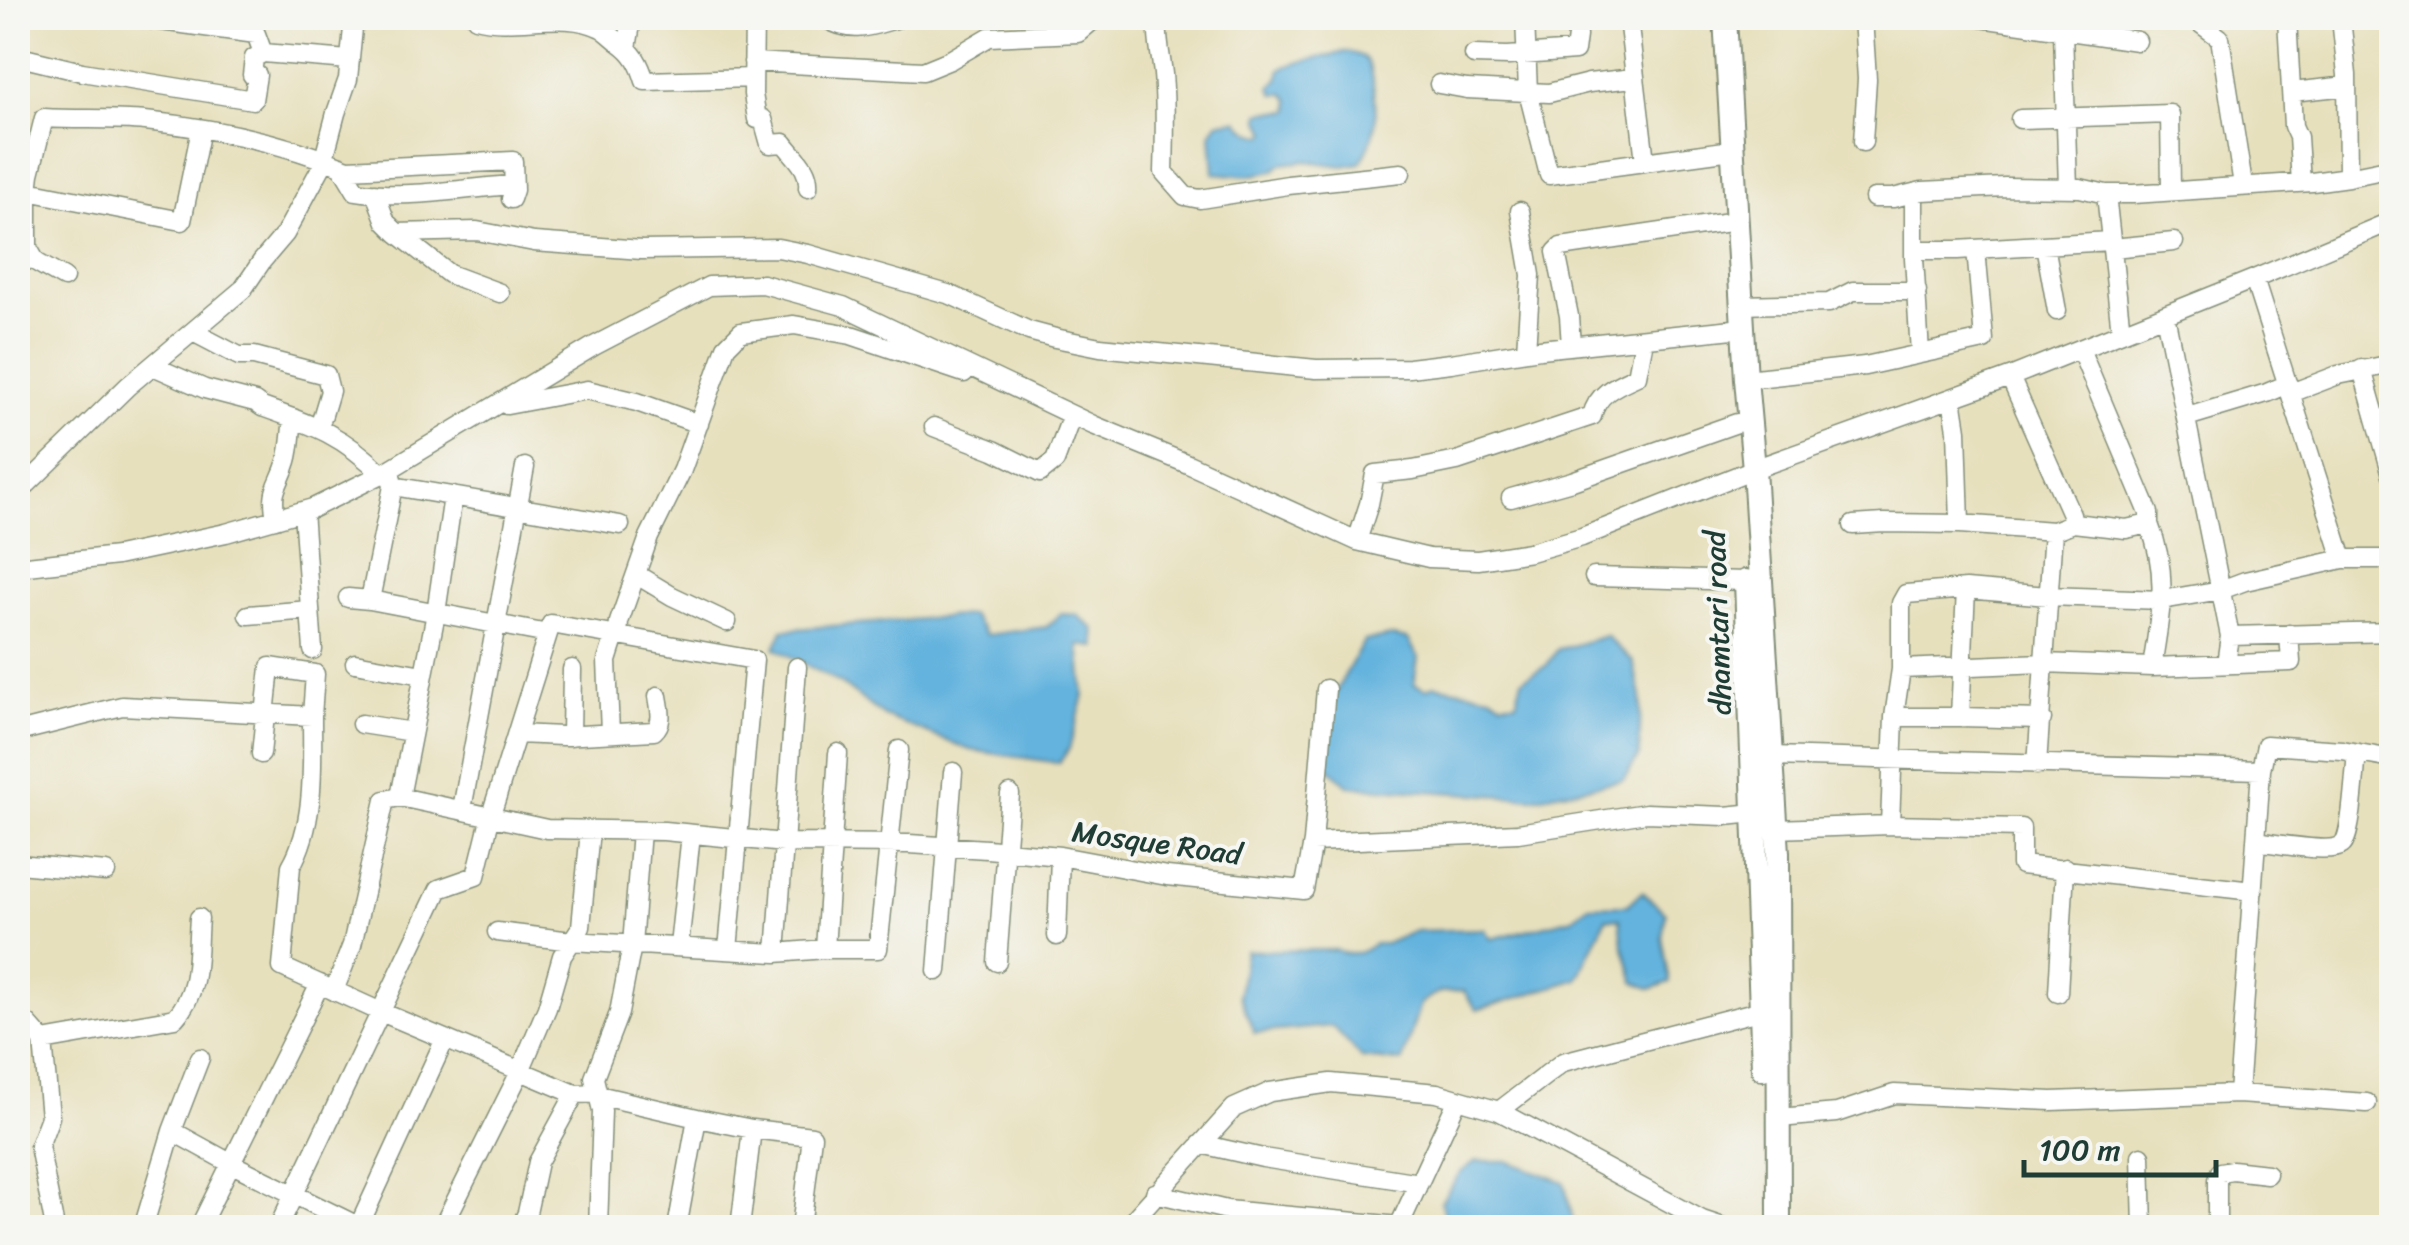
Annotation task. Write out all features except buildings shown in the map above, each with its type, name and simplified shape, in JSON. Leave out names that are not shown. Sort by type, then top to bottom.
[{"type":"main road","points":[[1712,18],[1726,150]]},
{"type":"main road","points":[[1725,18],[1729,221],[1746,379],[1748,471],[1772,756],[1768,1228]]},
{"type":"main road","name":"dhamtari road","points":[[1737,321],[1736,424],[1748,471],[1746,580],[1769,817]]},
{"type":"main road","points":[[1770,1008],[1779,1118],[1779,1228]]},
{"type":"street","points":[[148,18],[256,34],[263,53]]},
{"type":"street","points":[[18,493],[128,386],[244,290],[262,260],[285,234],[322,166],[348,80],[354,18]]},
{"type":"street","points":[[476,18],[496,22],[596,22],[637,59],[645,81],[753,70],[923,71],[989,37],[1078,34],[1096,18],[1105,18]]},
{"type":"street","points":[[627,48],[632,18]]},
{"type":"street","points":[[754,18],[757,119],[763,119],[770,144],[784,143],[805,168],[808,188]]},
{"type":"street","points":[[825,18],[838,26],[855,29],[900,18]]},
{"type":"street","points":[[1158,18],[1164,172],[1184,196],[1200,198],[1401,173]]},
{"type":"street","points":[[1525,18],[1528,92],[1549,175],[1726,150]]},
{"type":"street","points":[[1474,56],[1575,51],[1576,18]]},
{"type":"street","points":[[1628,18],[1644,161]]},
{"type":"street","points":[[1863,18],[1863,142]]},
{"type":"street","points":[[1981,18],[2137,41]]},
{"type":"street","points":[[2193,18],[2220,38],[2243,185]]},
{"type":"street","points":[[2287,18],[2293,126],[2298,137],[2301,183]]},
{"type":"street","points":[[2342,18],[2348,177]]},
{"type":"street","points":[[2064,31],[2068,188]]},
{"type":"street","points":[[20,57],[82,72],[253,100],[257,75],[252,75],[254,58],[263,53],[349,60]]},
{"type":"street","points":[[1440,84],[1549,92],[1589,82],[1633,78]]},
{"type":"street","points":[[2292,92],[2347,86]]},
{"type":"street","points":[[2020,120],[2170,114],[2171,190]]},
{"type":"street","points":[[64,278],[36,262],[28,248],[24,203],[26,156],[44,118],[142,120],[201,129],[323,159],[341,166],[348,170],[513,161],[513,192],[356,191],[341,166]]},
{"type":"street","points":[[24,203],[182,221],[201,129]]},
{"type":"street","points":[[1874,198],[1941,190],[2068,188],[2106,194],[2301,183],[2392,168]]},
{"type":"street","points":[[375,193],[386,222],[396,233],[449,274],[500,293]]},
{"type":"street","points":[[2106,194],[2121,332]]},
{"type":"street","points":[[1914,195],[1920,353]]},
{"type":"street","points":[[1520,211],[1531,275],[1526,350]]},
{"type":"street","points":[[1570,346],[1569,316],[1556,252],[1561,247],[1729,221]]},
{"type":"street","points":[[18,567],[116,556],[226,533],[303,511],[388,476],[594,346],[710,286],[764,284],[844,306],[1072,415],[1357,541],[1429,558],[1478,560],[1530,552],[1582,537],[1748,471],[2010,377],[2392,221]]},
{"type":"street","points":[[396,233],[477,231],[534,242],[642,250],[778,248],[951,295],[1055,338],[1316,370],[1409,368],[1526,350],[1644,340],[1829,304],[1853,291],[1918,292]]},
{"type":"street","points":[[1914,250],[2174,242]]},
{"type":"street","points":[[2045,245],[2057,312]]},
{"type":"street","points":[[1746,379],[1865,366],[1984,340],[1976,249]]},
{"type":"street","points":[[2254,279],[2343,559]]},
{"type":"street","points":[[2165,315],[2230,636],[2226,664]]},
{"type":"street","points":[[610,733],[608,660],[619,622],[649,536],[700,424],[726,348],[742,332],[794,325],[851,335],[956,372],[999,380]]},
{"type":"street","points":[[193,332],[239,356],[254,356],[326,376],[330,391],[319,428]]},
{"type":"street","points":[[1357,541],[1375,474],[1457,461],[1592,416],[1595,405],[1612,386],[1637,376],[1644,340]]},
{"type":"street","points":[[2080,349],[2150,512],[2149,524],[2158,547],[2162,600],[2152,667]]},
{"type":"street","points":[[2187,417],[2267,393],[2392,364]]},
{"type":"street","points":[[152,366],[205,389],[255,402],[319,428],[361,453],[388,476],[452,496],[620,525]]},
{"type":"street","points":[[2362,369],[2384,424],[2392,475]]},
{"type":"street","points":[[2010,377],[2073,524]]},
{"type":"street","points":[[490,410],[588,390],[700,424]]},
{"type":"street","points":[[1952,398],[1958,430],[1960,524]]},
{"type":"street","points":[[934,428],[1040,472],[1056,460],[1072,415]]},
{"type":"street","points":[[276,518],[272,498],[287,462],[292,418]]},
{"type":"street","points":[[1511,498],[1736,424]]},
{"type":"street","points":[[462,809],[525,467]]},
{"type":"street","points":[[370,600],[388,476]]},
{"type":"street","points":[[200,1228],[352,945],[386,800],[400,796],[436,612],[452,496]]},
{"type":"street","points":[[303,511],[313,650]]},
{"type":"street","points":[[1854,526],[1960,524],[2053,531],[2073,524],[2126,529],[2149,524]]},
{"type":"street","points":[[2037,764],[2053,531]]},
{"type":"street","points":[[1890,825],[1894,718],[1901,669],[1901,603],[1906,594],[1966,590],[2162,600],[2221,590],[2343,559],[2392,559]]},
{"type":"street","points":[[636,575],[727,622]]},
{"type":"street","points":[[1594,577],[1746,580]]},
{"type":"street","points":[[1960,717],[1966,590]]},
{"type":"street","points":[[348,598],[548,634]]},
{"type":"street","points":[[248,615],[310,610]]},
{"type":"street","points":[[278,1228],[439,889],[476,876],[491,815],[551,624],[754,660],[728,950]]},
{"type":"street","points":[[2230,636],[2392,632]]},
{"type":"street","points":[[1901,669],[2043,663],[2152,667],[2291,662],[2288,634]]},
{"type":"street","points":[[355,663],[423,675]]},
{"type":"street","points":[[261,754],[270,667],[315,674],[313,784],[299,852],[292,866],[282,968],[575,1094],[598,1094],[752,1129],[812,1136],[801,1228]]},
{"type":"street","points":[[776,953],[797,667]]},
{"type":"street","points":[[571,736],[572,669]]},
{"type":"street","points":[[1326,689],[1313,842],[1518,834],[1646,813],[2022,828],[2021,865],[2253,891]]},
{"type":"street","points":[[516,734],[571,736],[654,731],[661,719],[658,696]]},
{"type":"street","points":[[18,732],[122,706],[312,716]]},
{"type":"street","points":[[1894,718],[2042,719]]},
{"type":"street","points":[[361,724],[412,732]]},
{"type":"street","points":[[2238,1094],[2266,744],[2392,759]]},
{"type":"street","points":[[497,932],[776,953],[878,949],[898,750]]},
{"type":"street","points":[[2256,841],[2326,848],[2345,843],[2358,752]]},
{"type":"street","points":[[825,949],[838,753]]},
{"type":"street","points":[[1772,756],[2261,770]]},
{"type":"street","points":[[937,972],[953,772]]},
{"type":"street","points":[[997,962],[1010,794]]},
{"type":"street","name":"Mosque Road","points":[[400,796],[547,828],[690,834],[784,843],[1006,851],[1060,856],[1167,876],[1304,890],[1313,842]]},
{"type":"street","points":[[442,1228],[520,1071],[547,1008],[562,956],[582,927],[590,830]]},
{"type":"street","points":[[598,1228],[602,1111],[594,1078],[619,1012],[632,945],[642,831]]},
{"type":"street","points":[[679,946],[690,834]]},
{"type":"street","points":[[1057,936],[1060,856]]},
{"type":"street","points":[[18,864],[106,872]]},
{"type":"street","points":[[2058,993],[2065,868]]},
{"type":"street","points":[[44,1041],[175,1018],[186,1006],[194,984],[199,918]]},
{"type":"street","points":[[1498,1111],[1564,1062],[1770,1008]]},
{"type":"street","points":[[18,1019],[44,1041],[50,1117],[39,1146],[54,1228]]},
{"type":"street","points":[[172,1130],[360,1227],[445,1039]]},
{"type":"street","points":[[143,1228],[172,1130],[200,1058]]},
{"type":"street","points":[[1126,1228],[1234,1108],[1270,1092],[1330,1083],[1437,1093],[1498,1111],[1702,1220],[1726,1228]]},
{"type":"street","points":[[520,1228],[538,1162],[575,1094]]},
{"type":"street","points":[[1779,1118],[1837,1113],[1894,1094],[2052,1101],[2238,1094],[2367,1103]]},
{"type":"street","points":[[1156,1193],[1227,1210],[1399,1226],[1458,1099]]},
{"type":"street","points":[[678,1228],[698,1118]]},
{"type":"street","points":[[740,1228],[752,1129]]},
{"type":"street","points":[[1201,1144],[1419,1183]]},
{"type":"street","points":[[2142,1156],[2144,1228]]},
{"type":"street","points":[[2217,1228],[2220,1172],[2267,1174]]},
{"type":"water","points":[[1344,52],[1367,61],[1373,84],[1375,125],[1360,163],[1343,166],[1306,161],[1281,164],[1273,171],[1248,176],[1214,173],[1211,133],[1218,122],[1238,120],[1249,131],[1265,135],[1268,131],[1260,113],[1291,110],[1285,94],[1274,94],[1271,87],[1281,69]]},
{"type":"water","points":[[1060,614],[1077,615],[1094,629],[1096,647],[1079,645],[1084,696],[1069,749],[1059,763],[970,750],[884,716],[842,684],[775,648],[783,630],[971,615],[986,635],[1047,627]]},
{"type":"water","points":[[1392,636],[1408,639],[1418,657],[1414,684],[1516,702],[1522,680],[1547,665],[1557,650],[1606,636],[1633,662],[1641,696],[1639,756],[1623,780],[1533,798],[1349,786],[1322,762],[1329,704],[1364,641]]},
{"type":"water","points":[[1642,892],[1666,913],[1662,937],[1670,982],[1651,989],[1635,982],[1623,945],[1620,919],[1606,918],[1578,979],[1477,1010],[1464,991],[1440,992],[1420,1004],[1402,1062],[1362,1058],[1332,1026],[1254,1033],[1239,995],[1246,951],[1337,950],[1351,954],[1415,931],[1484,929],[1491,939],[1573,918],[1588,906],[1628,905]]},
{"type":"water","points":[[1476,1161],[1507,1161],[1564,1182],[1574,1225],[1520,1227],[1506,1222],[1496,1227],[1447,1227],[1441,1202],[1460,1173]]}]
